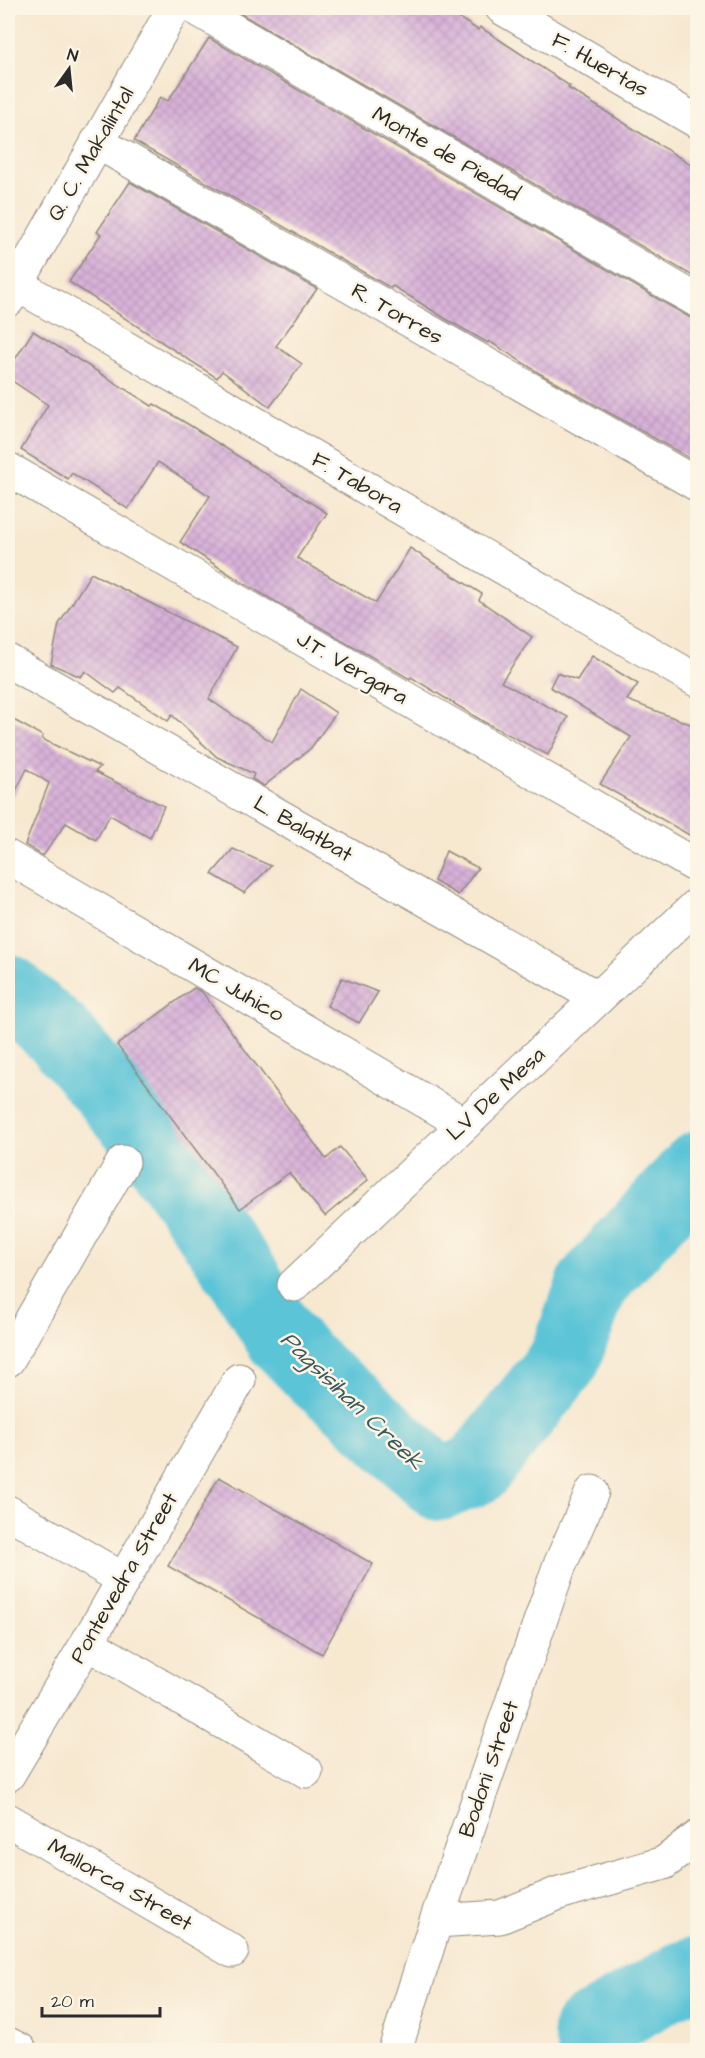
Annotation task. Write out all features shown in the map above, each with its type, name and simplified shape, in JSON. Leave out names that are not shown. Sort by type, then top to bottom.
[{"type":"street","name":"Q. C. Makalintal","points":[[12,292],[174,8]]},
{"type":"street","name":"Monte de Piedad","points":[[195,8],[698,301]]},
{"type":"street","name":"F. Huertas","points":[[502,8],[698,122]]},
{"type":"street","name":"R. Torres","points":[[98,142],[698,485]]},
{"type":"street","name":"F. Tabora","points":[[12,292],[698,681]]},
{"type":"street","name":"J.T. Vergara","points":[[8,469],[698,867]]},
{"type":"street","name":"L. Balatbat","points":[[8,661],[598,998]]},
{"type":"street","name":"MC Juhico","points":[[8,857],[464,1124]]},
{"type":"street","name":"LV De Mesa","points":[[294,1285],[698,904]]},
{"type":"street","points":[[8,1360],[123,1162]]},
{"type":"street","name":"Pontevedra Street","points":[[8,1774],[240,1380]]},
{"type":"street","name":"Bodoni Street","points":[[395,2050],[436,1921],[559,1568],[592,1492]]},
{"type":"street","points":[[8,1512],[123,1579]]},
{"type":"street","points":[[87,1643],[306,1771]]},
{"type":"street","name":"Mallorca Street","points":[[8,1820],[232,1951]]},
{"type":"street","points":[[436,1921],[500,1917],[559,1893],[664,1863],[698,1837]]},
{"type":"street","points":[[8,2044],[20,2050]]},
{"type":"building","points":[[231,8],[443,8],[478,30],[480,27],[570,86],[568,88],[698,169],[698,279]]},
{"type":"building","points":[[209,38],[689,317],[698,320],[698,463],[539,373],[489,341],[488,343],[446,319],[393,286],[391,288],[134,141],[160,97],[168,101]]},
{"type":"building","points":[[130,182],[317,289],[276,346],[302,364],[270,407],[222,371],[217,378],[69,282],[101,234],[97,232]]},
{"type":"building","points":[[33,331],[152,406],[154,404],[191,426],[327,513],[297,558],[376,603],[410,548],[482,594],[479,600],[532,637],[501,682],[568,717],[548,755],[484,722],[411,677],[410,679],[240,581],[180,542],[210,496],[158,462],[128,509],[72,473],[68,479],[21,450],[48,405],[8,378],[8,370]]},
{"type":"building","points":[[91,573],[237,647],[209,699],[272,742],[301,689],[336,713],[311,748],[264,786],[252,779],[254,774],[217,757],[172,715],[168,721],[120,688],[115,693],[85,671],[81,677],[51,664],[59,624]]},
{"type":"building","points":[[592,656],[638,684],[627,700],[698,727],[698,840],[600,784],[631,737],[550,687],[557,673],[577,680]]},
{"type":"building","points":[[8,717],[43,736],[42,739],[100,767],[95,772],[164,806],[150,838],[110,815],[96,840],[66,823],[43,856],[25,845],[49,783],[27,769],[8,806]]},
{"type":"building","points":[[233,849],[271,866],[244,893],[212,874]]},
{"type":"building","points":[[446,851],[478,868],[458,895],[434,881]]},
{"type":"building","points":[[342,978],[378,992],[359,1023],[327,1006]]},
{"type":"building","points":[[194,988],[202,992],[326,1159],[340,1147],[368,1180],[325,1216],[289,1173],[240,1209],[117,1045]]},
{"type":"building","points":[[219,1477],[373,1564],[322,1654],[168,1566]]},
{"type":"waterway","name":"Pagsisihan Creek","points":[[8,990],[59,1035],[141,1131],[244,1277],[281,1338],[319,1377],[350,1402],[440,1485],[477,1469],[564,1360],[593,1283],[698,1167]]},
{"type":"waterway","name":"Pagsisihan Creek","points":[[594,2050],[589,2030],[681,1978],[698,1972]]}]
